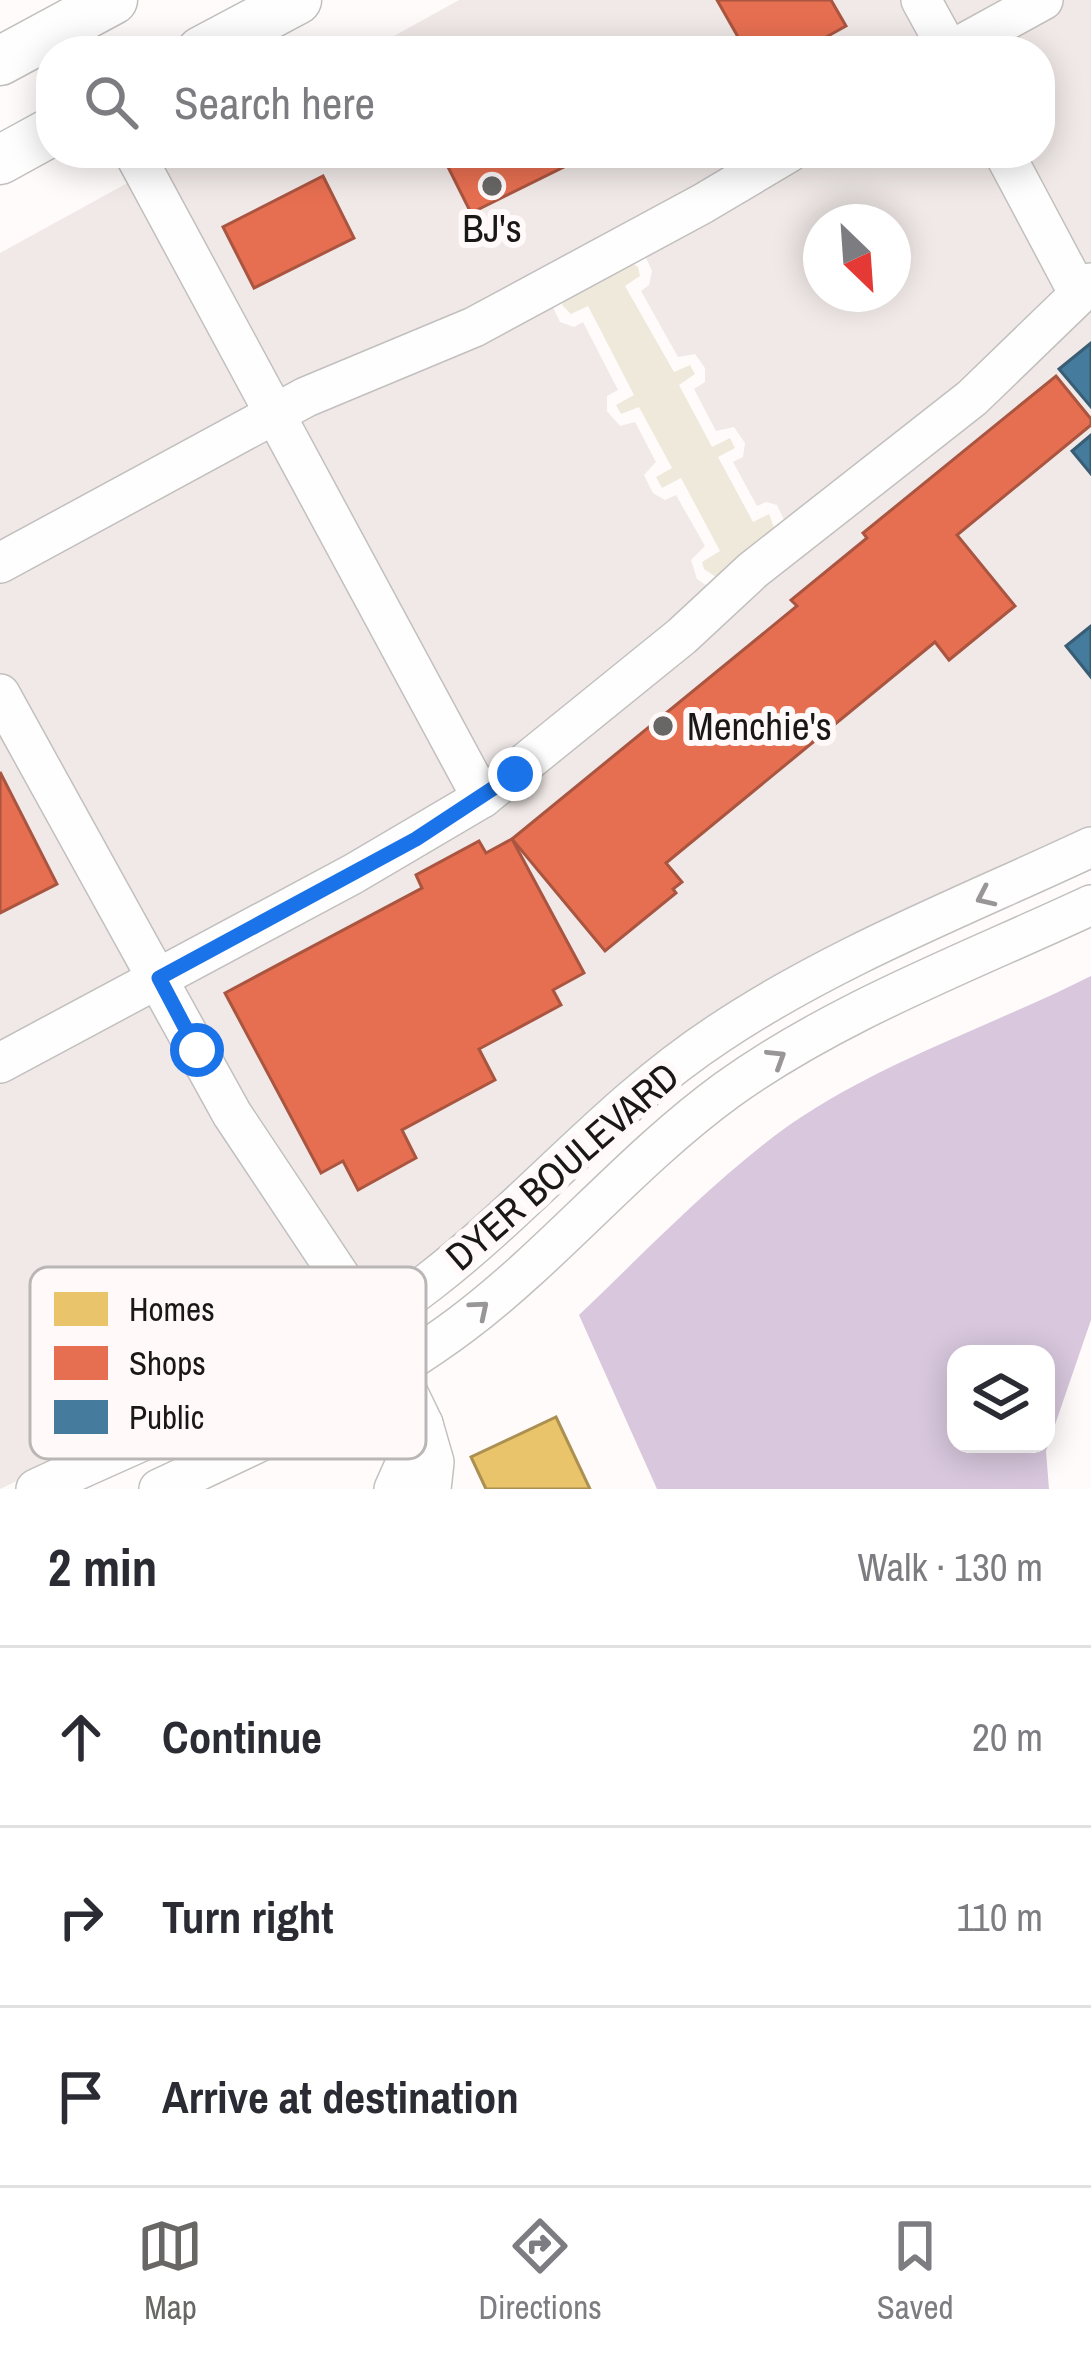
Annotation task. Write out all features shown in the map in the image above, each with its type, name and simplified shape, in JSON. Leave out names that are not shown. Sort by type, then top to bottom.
[{"type":"main road","points":[[46,36],[113,0]]},
{"type":"main road","points":[[229,36],[296,0]]},
{"type":"main road","points":[[0,61],[36,42]]},
{"type":"main road","points":[[0,160],[36,140]]},
{"type":"street","points":[[921,0],[941,36]]},
{"type":"street","points":[[977,36],[1043,0]]},
{"type":"street","points":[[142,168],[482,799]]},
{"type":"street","points":[[0,563],[275,414],[473,327],[761,168]]},
{"type":"street","points":[[0,1063],[374,863],[482,799],[754,570],[972,398],[1085,289],[1013,168]]},
{"type":"street","points":[[0,694],[232,1114],[334,1267]]},
{"type":"street","name":"DYER BOULEVARD","points":[[426,1282],[486,1237],[610,1115],[746,1016],[827,970],[1091,847]]},
{"type":"street","name":"DYER BOULEVARD","points":[[426,1348],[521,1275],[680,1126],[730,1088],[843,1021],[1091,905]]},
{"type":"street","points":[[827,970],[843,1021]]},
{"type":"street","points":[[426,1437],[434,1462],[431,1489]]},
{"type":"street","name":"DYER BOULEVARD","points":[[36,1489],[100,1459]]},
{"type":"street","name":"DYER BOULEVARD","points":[[159,1489],[223,1459]]},
{"type":"street","points":[[394,1489],[407,1459]]},
{"type":"shaded area","points":[[459,0],[1091,0],[1091,831],[822,956],[426,1267],[30,1267],[30,1459],[64,1459],[0,1489],[0,253],[155,168],[1055,168],[1055,36],[394,36]],"holes":[[[633,251],[646,258],[652,271],[649,285],[641,291],[678,357],[695,354],[705,368],[705,382],[694,389],[716,431],[734,427],[745,443],[743,457],[733,462],[757,506],[777,505],[786,524],[707,586],[697,579],[691,560],[705,546],[676,495],[665,500],[653,493],[644,475],[656,462],[635,422],[620,426],[607,411],[607,396],[618,390],[583,322],[574,327],[560,322],[551,303]]]},
{"type":"shaded area","points":[[632,263],[640,276],[625,286],[674,372],[690,365],[695,374],[679,385],[712,447],[730,438],[735,448],[718,457],[753,522],[769,514],[775,530],[716,577],[702,562],[720,551],[681,478],[662,488],[656,477],[672,468],[639,407],[621,414],[616,405],[634,395],[588,306],[571,314],[562,305],[565,299]]},
{"type":"shaded area","points":[[1091,976],[1091,1320],[1055,1425],[1055,1345],[947,1345],[947,1453],[1046,1453],[1049,1489],[657,1489],[579,1315],[725,1176],[777,1134],[890,1067]]},
{"type":"building: Homes","points":[[556,1417],[590,1489],[486,1489],[471,1457]]},
{"type":"building: Shops","points":[[717,0],[831,0],[846,26],[828,36],[737,36]]},
{"type":"building: Shops","points":[[448,168],[562,168],[471,213]]},
{"type":"building: Shops","points":[[323,176],[354,238],[254,288],[223,227]]},
{"type":"building: Shops","points":[[1056,376],[1091,425],[957,535],[1015,606],[949,660],[935,642],[666,863],[682,882],[673,889],[676,893],[605,951],[512,839],[797,606],[791,600],[867,538],[863,533]]},
{"type":"building: Shops","points":[[0,772],[57,884],[0,913]]},
{"type":"building: Shops","points":[[512,839],[584,973],[553,990],[561,1005],[479,1049],[495,1080],[402,1130],[416,1158],[358,1190],[343,1161],[321,1173],[225,993],[422,888],[416,875],[479,841],[486,853]]},
{"type":"building: Public","points":[[1091,343],[1091,407],[1059,369]]},
{"type":"building: Public","points":[[1091,435],[1091,474],[1072,451]]},
{"type":"building: Public","points":[[1091,626],[1091,677],[1066,646]]},
{"type":"place","name":"BJ's","points":[[492,186]]},
{"type":"place","name":"Menchie's","points":[[663,726]]},
{"type":"route","points":[[197,1050],[159,978],[416,839],[515,774]]}]
